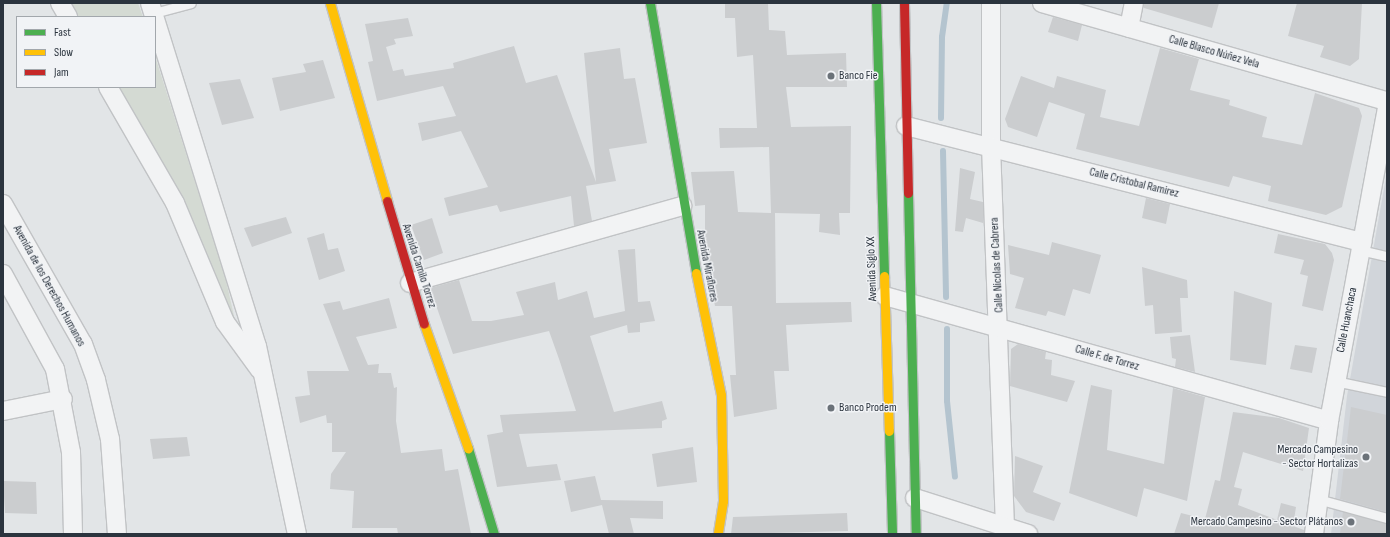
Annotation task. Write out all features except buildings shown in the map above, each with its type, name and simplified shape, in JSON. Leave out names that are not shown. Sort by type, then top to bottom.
[{"type":"main road","name":"Avenida Camilo Torrez","points":[[330,3],[410,283],[486,498],[494,534]]},
{"type":"main road","name":"Avenida Miraflores","points":[[650,3],[682,206],[721,395],[724,502],[718,534]]},
{"type":"main road","name":"Avenida Siglo XX","points":[[876,3],[892,534]]},
{"type":"main road","points":[[904,3],[916,534]]},
{"type":"street","points":[[60,3],[67,16]]},
{"type":"street","name":"Calle Nicolas de Cabrera","points":[[991,3],[991,146],[1000,327],[1005,526]]},
{"type":"street","name":"Calle Blasco Núñez Vela","points":[[1042,3],[1387,101]]},
{"type":"street","points":[[1129,28],[1134,3]]},
{"type":"street","points":[[156,20],[234,263],[257,346],[260,370],[297,534]]},
{"type":"street","points":[[109,88],[175,203],[225,322],[260,370]]},
{"type":"street","name":"Calle Huanchaca","points":[[1314,534],[1328,421],[1387,107]]},
{"type":"street","name":"Calle Cristobal Ramirez","points":[[906,126],[991,146],[1361,246]]},
{"type":"street","name":"Avenida de los Derechos Humanos","points":[[3,204],[83,344],[96,380],[110,439],[117,534]]},
{"type":"street","points":[[410,283],[682,206]]},
{"type":"street","points":[[3,274],[55,369],[71,452],[73,534]]},
{"type":"street","name":"Calle F. de Torrez","points":[[885,296],[1000,327],[1328,421]]},
{"type":"street","points":[[3,411],[62,399]]},
{"type":"street","points":[[915,498],[1028,534]]},
{"type":"lane","points":[[152,8],[191,3]]},
{"type":"lane","points":[[1361,246],[1387,256]]},
{"type":"lane","points":[[1335,382],[1387,392]]},
{"type":"lane","points":[[1318,500],[1387,518]]},
{"type":"shaded area","points":[[69,3],[138,3],[143,16],[76,16]]},
{"type":"shaded area","points":[[156,59],[225,276],[236,325],[117,88],[156,88]]},
{"type":"shaded area","points":[[1387,172],[1387,534],[1331,534],[1347,396]]},
{"type":"waterway","points":[[941,118],[942,37],[947,3]]},
{"type":"waterway","points":[[943,151],[946,297]]},
{"type":"waterway","points":[[947,329],[947,401],[955,477]]},
{"type":"traffic: fast","points":[[650,3],[696,273]]},
{"type":"traffic: fast","points":[[876,3],[884,276]]},
{"type":"traffic: fast","points":[[908,193],[916,534]]},
{"type":"traffic: fast","points":[[889,431],[892,534]]},
{"type":"traffic: fast","points":[[468,448],[494,534]]},
{"type":"traffic: slow","points":[[330,3],[387,201]]},
{"type":"traffic: slow","points":[[696,273],[721,395],[723,501],[718,534]]},
{"type":"traffic: slow","points":[[884,276],[889,431]]},
{"type":"traffic: slow","points":[[424,324],[468,448]]},
{"type":"traffic: jam","points":[[904,3],[908,193]]},
{"type":"traffic: jam","points":[[387,201],[424,324]]},
{"type":"place","name":"Banco Fie","points":[[831,76]]},
{"type":"place","name":"Banco Prodem","points":[[831,408]]},
{"type":"place","name":"Mercado Campesino - Sector Hortalizas","points":[[1366,457]]},
{"type":"place","name":"Mercado Campesino - Sector Plátanos","points":[[1351,522]]}]
